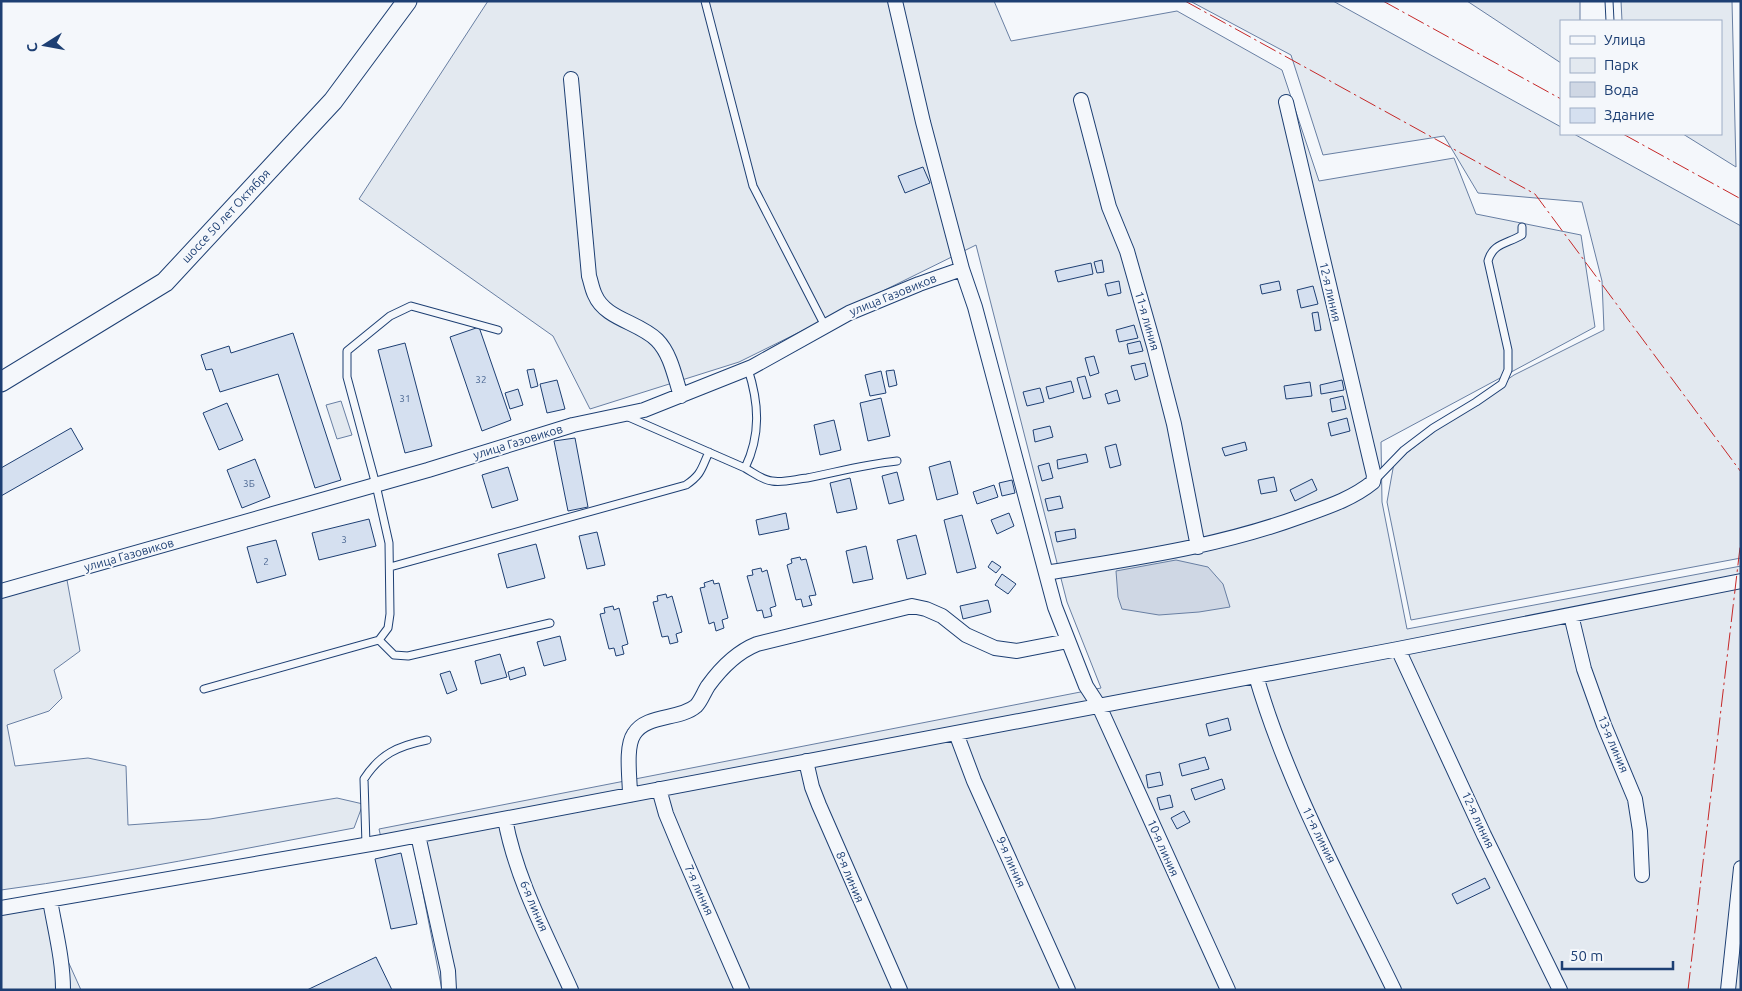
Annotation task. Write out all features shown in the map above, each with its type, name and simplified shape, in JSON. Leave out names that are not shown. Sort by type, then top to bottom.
[{"type":"street","name":"шоссе 50 лет Октября","points":[[1,382],[165,282],[333,101],[407,1]]},
{"type":"street","name":"10-я линия","points":[[895,1],[923,122],[962,269],[978,316],[1055,607],[1086,686],[1099,706],[1228,990]]},
{"type":"street","points":[[571,79],[590,276],[595,296],[602,306],[619,318],[644,330],[657,340],[668,355],[681,396]]},
{"type":"street","name":"11-я линия","points":[[1082,100],[1109,207],[1127,250],[1154,346],[1174,424],[1198,546]]},
{"type":"street","name":"12-я линия","points":[[1286,102],[1374,476],[1373,482]]},
{"type":"street","name":"улица Газовиков","points":[[1,591],[428,470],[573,425],[644,410],[748,369],[849,313],[919,284],[962,269]]},
{"type":"street","points":[[1046,573],[1220,542],[1278,525],[1342,501],[1360,493],[1373,482]]},
{"type":"street","points":[[1,908],[366,845],[1398,649],[1741,581]]},
{"type":"street","points":[[630,795],[629,755],[634,732],[656,720],[682,714],[696,705],[709,684],[736,655],[757,644],[912,606],[926,609],[942,616],[966,635],[995,648],[1017,651],[1068,641]]},
{"type":"street","name":"13-я линия","points":[[1571,614],[1584,669],[1604,725],[1635,799],[1640,831],[1642,875]]},
{"type":"street","name":"12-я линия","points":[[1398,649],[1484,835],[1560,990]]},
{"type":"street","name":"11-я линия","points":[[1256,676],[1275,736],[1307,811],[1394,990]]},
{"type":"street","name":"9-я линия","points":[[956,733],[974,780],[1068,990]]},
{"type":"street","name":"8-я линия","points":[[806,761],[812,787],[819,805],[900,990]]},
{"type":"street","name":"7-я линия","points":[[660,789],[666,814],[742,990]]},
{"type":"street","name":"6-я линия","points":[[505,818],[511,846],[522,879],[571,990]]},
{"type":"street","points":[[418,835],[448,971],[449,990]]},
{"type":"street","points":[[1728,990],[1741,868]]},
{"type":"street","points":[[50,900],[53,923],[61,954],[62,990]]},
{"type":"lane","points":[[705,1],[753,186],[825,326]]},
{"type":"lane","points":[[1609,1],[1610,20]]},
{"type":"lane","points":[[1373,482],[1411,444],[1502,384],[1508,370],[1508,350],[1488,261],[1491,251],[1497,246],[1510,242],[1522,235],[1522,226]]},
{"type":"lane","points":[[204,689],[379,640],[388,628],[390,614],[389,543],[376,485],[347,377],[347,351],[390,316],[411,306],[498,330]]},
{"type":"lane","points":[[745,468],[753,451],[757,422],[756,397],[748,369]]},
{"type":"lane","points":[[623,415],[745,468],[758,477],[772,481],[793,480],[840,472],[875,463],[897,461]]},
{"type":"lane","points":[[390,567],[686,485],[701,472],[709,452]]},
{"type":"lane","points":[[379,640],[394,654],[408,656],[550,623]]},
{"type":"lane","points":[[366,845],[364,780],[383,756],[408,744],[427,740]]},
{"type":"green space","points":[[488,1],[994,1],[1011,41],[1177,11],[1282,70],[1319,181],[1454,158],[1476,214],[1581,235],[1595,327],[1381,442],[1382,502],[1407,629],[1741,566],[1741,990],[442,990],[412,837],[382,842],[379,829],[1101,688],[1067,602],[976,245],[739,362],[590,409],[553,336],[359,199]]},
{"type":"green space","points":[[1190,1],[1333,1],[1560,126],[1560,135],[1576,135],[1741,226],[1741,558],[1411,620],[1387,502],[1394,463],[1454,416],[1514,375],[1604,330],[1602,281],[1582,202],[1478,193],[1444,136],[1323,155],[1291,55]]},
{"type":"green space","points":[[1467,1],[1580,1],[1580,20],[1560,20],[1560,62]]},
{"type":"green space","points":[[1621,1],[1732,1],[1736,167],[1685,135],[1722,135],[1722,20],[1622,20]]},
{"type":"green space","points":[[341,401],[352,435],[337,439],[326,405]]},
{"type":"green space","points":[[67,580],[80,651],[54,670],[62,698],[49,711],[7,725],[15,766],[88,758],[126,766],[128,825],[210,819],[337,798],[363,804],[354,828],[134,869],[1,890],[1,597]]},
{"type":"green space","points":[[43,906],[81,990],[1,990],[1,913]]},
{"type":"water","points":[[1176,560],[1208,567],[1223,584],[1230,607],[1159,615],[1122,609],[1118,597],[1116,571]]},
{"type":"building","points":[[923,167],[930,183],[905,193],[898,176]]},
{"type":"building","points":[[1102,260],[1104,272],[1097,273],[1094,262]]},
{"type":"building","points":[[1091,263],[1093,274],[1058,282],[1055,271]]},
{"type":"building","points":[[1119,281],[1121,293],[1108,296],[1105,284]]},
{"type":"building","points":[[1279,281],[1281,290],[1262,294],[1260,285]]},
{"type":"building","points":[[1313,286],[1318,304],[1301,308],[1297,290]]},
{"type":"building","points":[[1318,312],[1321,330],[1315,331],[1312,313]]},
{"type":"building","points":[[1134,325],[1138,338],[1119,342],[1116,330]]},
{"type":"building","points":[[479,327],[511,420],[482,431],[450,337]]},
{"type":"building","points":[[293,333],[341,480],[315,488],[278,374],[220,392],[212,369],[206,370],[201,355],[229,346],[231,353]]},
{"type":"building","points":[[1140,341],[1143,351],[1129,354],[1127,344]]},
{"type":"building","points":[[405,343],[432,446],[405,453],[378,350]]},
{"type":"building","points":[[1094,356],[1099,373],[1090,376],[1085,358]]},
{"type":"building","points":[[1145,363],[1148,376],[1135,380],[1131,366]]},
{"type":"building","points":[[534,369],[538,386],[531,388],[527,370]]},
{"type":"building","points":[[894,370],[897,385],[889,387],[886,371]]},
{"type":"building","points":[[881,371],[886,393],[870,396],[865,375]]},
{"type":"building","points":[[1085,376],[1091,397],[1083,399],[1077,378]]},
{"type":"building","points":[[557,380],[565,409],[547,413],[540,384]]},
{"type":"building","points":[[1342,380],[1344,390],[1321,394],[1320,385]]},
{"type":"building","points":[[1071,381],[1074,392],[1049,399],[1046,387]]},
{"type":"building","points":[[1310,382],[1312,396],[1286,399],[1284,386]]},
{"type":"building","points":[[1040,388],[1044,402],[1027,406],[1023,392]]},
{"type":"building","points":[[518,389],[523,405],[510,409],[505,393]]},
{"type":"building","points":[[1117,390],[1120,401],[1108,404],[1105,394]]},
{"type":"building","points":[[1343,396],[1346,409],[1332,412],[1330,399]]},
{"type":"building","points":[[881,398],[890,436],[868,441],[860,403]]},
{"type":"building","points":[[227,403],[243,440],[219,450],[203,413]]},
{"type":"building","points":[[1347,418],[1350,431],[1331,436],[1328,423]]},
{"type":"building","points":[[834,420],[841,450],[820,455],[814,425]]},
{"type":"building","points":[[1050,426],[1053,437],[1035,442],[1033,430]]},
{"type":"building","points":[[71,428],[83,449],[1,496],[1,468]]},
{"type":"building","points":[[575,438],[588,507],[568,511],[554,441]]},
{"type":"building","points":[[1245,442],[1247,450],[1225,456],[1222,448]]},
{"type":"building","points":[[1116,444],[1121,465],[1110,468],[1105,447]]},
{"type":"building","points":[[1086,454],[1088,462],[1058,469],[1057,460]]},
{"type":"building","points":[[255,459],[270,497],[242,508],[227,470]]},
{"type":"building","points":[[950,461],[958,494],[937,500],[929,467]]},
{"type":"building","points":[[1049,463],[1053,478],[1042,481],[1038,466]]},
{"type":"building","points":[[508,467],[518,500],[492,508],[482,475]]},
{"type":"building","points":[[897,472],[904,500],[889,504],[882,476]]},
{"type":"building","points":[[1274,477],[1277,491],[1261,494],[1258,480]]},
{"type":"building","points":[[850,478],[857,509],[837,513],[830,483]]},
{"type":"building","points":[[1312,479],[1317,490],[1295,501],[1290,490]]},
{"type":"building","points":[[1012,480],[1015,493],[1002,496],[999,483]]},
{"type":"building","points":[[994,485],[998,497],[977,504],[973,492]]},
{"type":"building","points":[[1060,496],[1063,508],[1048,511],[1045,499]]},
{"type":"building","points":[[786,513],[789,529],[759,535],[756,520]]},
{"type":"building","points":[[1009,513],[1014,526],[997,534],[991,520]]},
{"type":"building","points":[[962,515],[976,568],[957,573],[944,520]]},
{"type":"building","points":[[369,519],[376,546],[319,560],[312,533]]},
{"type":"building","points":[[1075,529],[1076,538],[1057,542],[1055,532]]},
{"type":"building","points":[[597,532],[605,565],[587,569],[579,536]]},
{"type":"building","points":[[916,535],[926,574],[907,579],[897,540]]},
{"type":"building","points":[[276,540],[286,575],[257,583],[247,547]]},
{"type":"building","points":[[536,544],[545,578],[507,588],[498,554]]},
{"type":"building","points":[[866,546],[873,579],[853,583],[846,551]]},
{"type":"building","points":[[800,557],[801,560],[806,559],[816,595],[809,596],[812,605],[803,607],[801,599],[796,600],[787,565],[792,563],[791,559]]},
{"type":"building","points":[[992,561],[1001,567],[996,573],[988,567]]},
{"type":"building","points":[[761,568],[762,572],[767,570],[776,606],[770,608],[772,616],[764,618],[762,610],[757,611],[747,576],[753,575],[752,570]]},
{"type":"building","points":[[1002,574],[1016,584],[1008,594],[995,585]]},
{"type":"building","points":[[713,580],[714,584],[719,583],[728,618],[722,620],[724,628],[716,631],[714,622],[709,624],[700,588],[705,587],[704,583]]},
{"type":"building","points":[[666,594],[667,598],[672,596],[682,632],[676,634],[678,642],[670,644],[668,636],[662,637],[653,602],[658,601],[657,596]]},
{"type":"building","points":[[988,600],[991,612],[963,619],[960,606]]},
{"type":"building","points":[[613,606],[614,610],[619,608],[628,644],[622,646],[624,654],[616,656],[614,648],[609,649],[600,614],[605,613],[604,608]]},
{"type":"building","points":[[560,636],[566,660],[544,666],[537,642]]},
{"type":"building","points":[[500,654],[507,677],[481,684],[475,661]]},
{"type":"building","points":[[524,667],[526,675],[510,680],[508,672]]},
{"type":"building","points":[[450,671],[457,690],[447,694],[440,674]]},
{"type":"building","points":[[1228,718],[1231,730],[1209,736],[1206,724]]},
{"type":"building","points":[[1205,757],[1209,769],[1182,776],[1179,764]]},
{"type":"building","points":[[1160,772],[1163,785],[1148,788],[1146,775]]},
{"type":"building","points":[[1222,779],[1225,789],[1195,800],[1191,789]]},
{"type":"building","points":[[1170,795],[1173,807],[1160,810],[1157,798]]},
{"type":"building","points":[[1184,811],[1190,822],[1177,829],[1171,818]]},
{"type":"building","points":[[401,853],[417,924],[391,929],[375,859]]},
{"type":"building","points":[[1485,878],[1490,888],[1457,904],[1452,894]]},
{"type":"building","points":[[376,957],[392,990],[307,990]]},
{"type":"power","points":[[1185,1],[1535,194],[1741,472]]},
{"type":"power","points":[[1383,1],[1560,98]]},
{"type":"power","points":[[1625,135],[1741,199]]},
{"type":"power","points":[[1688,990],[1741,539]]}]
